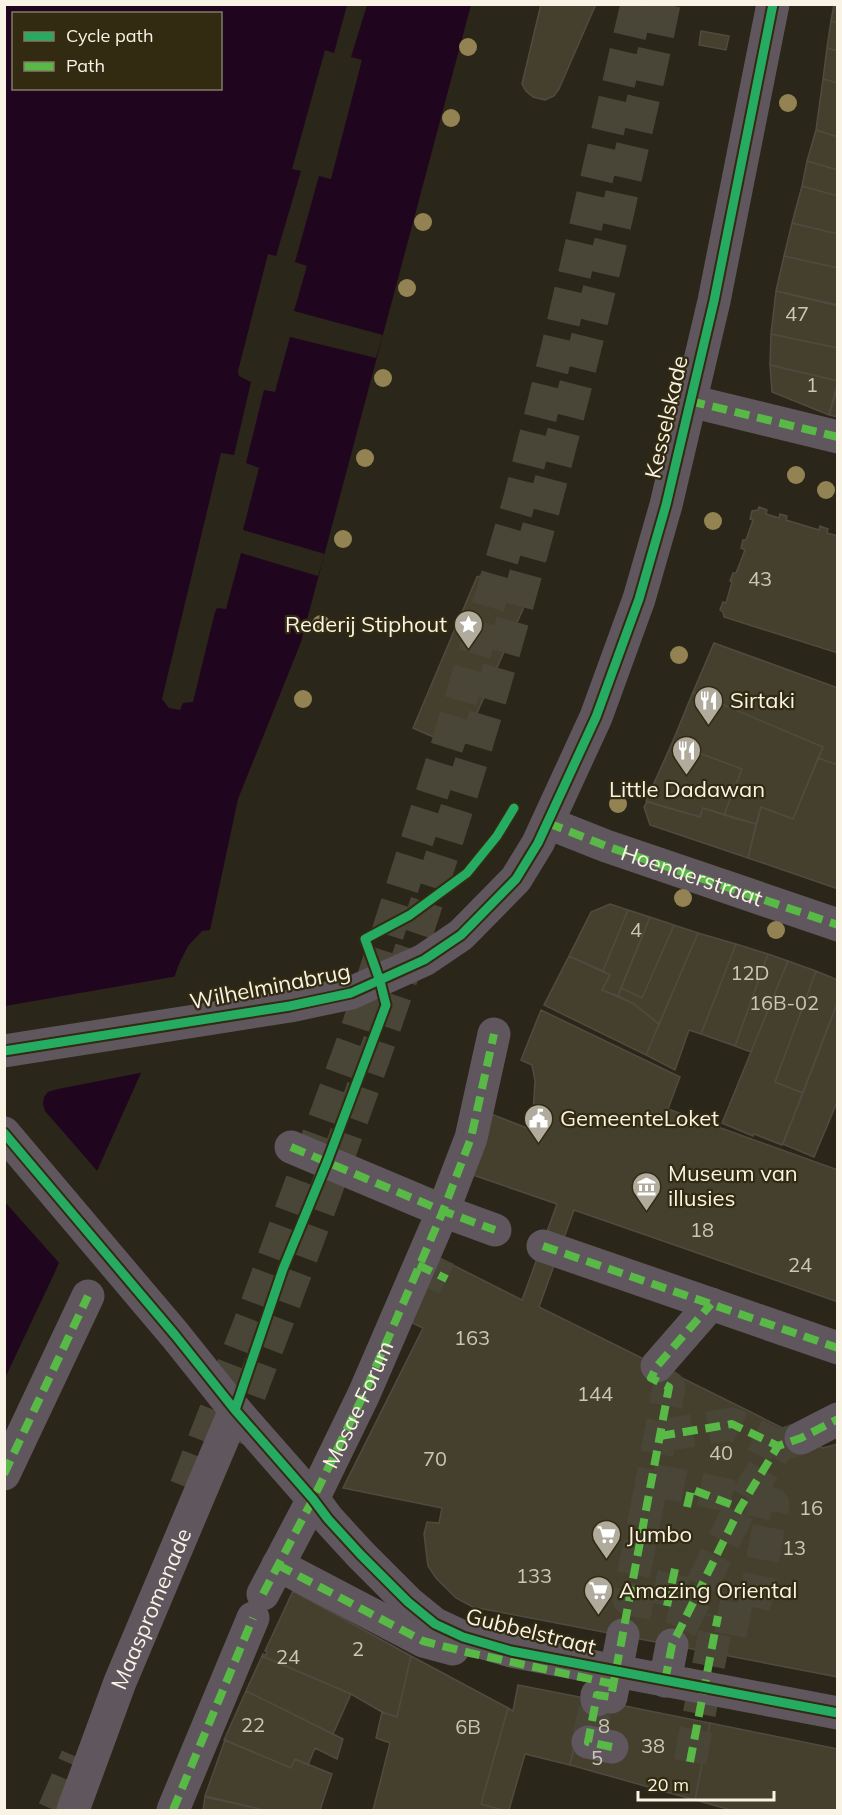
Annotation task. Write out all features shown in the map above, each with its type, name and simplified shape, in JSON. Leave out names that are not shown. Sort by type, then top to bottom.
[{"type":"street","name":"Kesselskade","points":[[548,823],[596,717],[639,599],[666,504],[716,289],[773,4]]},
{"type":"street","points":[[690,401],[837,437]]},
{"type":"street","name":"Hoenderstraat","points":[[548,823],[606,846],[837,925]]},
{"type":"street","name":"Wilhelminabrug","points":[[4,1051],[291,1006],[351,993],[402,972],[461,935],[516,879],[529,861],[548,823]]},
{"type":"street","name":"Mosae Forum","points":[[173,1810],[258,1606],[364,1394],[422,1267],[471,1138],[494,1034]]},
{"type":"street","points":[[4,1133],[175,1335],[235,1410]]},
{"type":"street","points":[[291,1147],[495,1230]]},
{"type":"street","points":[[543,1246],[837,1348]]},
{"type":"street","points":[[4,1473],[88,1296]]},
{"type":"street","points":[[657,1366],[711,1305]]},
{"type":"street","name":"Gubbelstraat","points":[[235,1410],[328,1519],[408,1602],[435,1624],[482,1644],[609,1685],[665,1681],[837,1713]]},
{"type":"street","name":"Maaspromenade","points":[[73,1810],[120,1682],[235,1410]]},
{"type":"street","points":[[801,1438],[837,1419]]},
{"type":"street","points":[[278,1565],[423,1641],[609,1685],[623,1635]]},
{"type":"street","points":[[665,1681],[672,1645]]},
{"type":"shaded area","points":[[5,5],[471,5],[301,642],[238,799],[210,930],[202,931],[188,946],[179,964],[141,1073],[55,1272],[5,1378]]},
{"type":"pier","points":[[347,5],[367,5],[351,57],[362,60],[331,179],[319,176],[295,262],[307,266],[294,311],[383,335],[376,358],[290,337],[275,392],[264,390],[246,463],[259,468],[243,530],[325,554],[318,576],[241,553],[226,609],[217,608],[215,612],[193,702],[183,703],[180,710],[169,708],[162,699],[221,453],[234,455],[251,382],[239,376],[238,371],[268,254],[276,256],[301,171],[292,169],[325,50],[334,53]]},
{"type":"pier","points":[[178,976],[145,1072],[58,1089],[48,1092],[44,1097],[45,1111],[99,1173],[61,1265],[4,1201],[5,1006]]},
{"type":"building","points":[[541,4],[596,4],[559,89],[554,96],[545,100],[533,97],[522,84]]},
{"type":"building","points":[[834,4],[838,4],[838,23],[831,21]]},
{"type":"building","points":[[831,21],[838,23],[838,51],[827,48]]},
{"type":"building","points":[[701,31],[729,36],[726,50],[699,45]]},
{"type":"building","points":[[827,48],[838,51],[838,83],[823,79]]},
{"type":"building","points":[[823,79],[838,83],[838,137],[816,130]]},
{"type":"building","points":[[816,130],[838,137],[838,170],[807,161]]},
{"type":"building","points":[[807,161],[838,170],[838,196],[802,186]]},
{"type":"building","points":[[802,186],[838,196],[838,234],[792,223]]},
{"type":"building","points":[[792,223],[838,234],[838,268],[784,256]]},
{"type":"building","points":[[784,256],[838,268],[838,305],[776,291]]},
{"type":"building","points":[[776,291],[838,306],[838,348],[771,334]]},
{"type":"building","points":[[771,334],[838,348],[838,381],[770,365]]},
{"type":"building","points":[[770,365],[838,381],[829,415],[772,392]]},
{"type":"building","points":[[838,387],[838,417],[829,415]]},
{"type":"building","points":[[759,507],[767,510],[766,514],[779,518],[780,514],[787,516],[786,520],[819,530],[820,526],[828,529],[827,533],[838,536],[838,653],[724,617],[720,610],[723,602],[726,603],[732,582],[730,581],[733,573],[736,573],[745,550],[741,548],[753,520],[750,519],[752,511],[758,510]]},
{"type":"building","points":[[481,576],[525,594],[527,600],[461,749],[413,728],[477,577]]},
{"type":"building","points":[[714,643],[838,688],[838,765],[818,758],[823,747],[693,692]]},
{"type":"building","points":[[693,692],[823,747],[793,819],[761,807],[756,824],[724,815],[742,769],[672,743]]},
{"type":"building","points":[[672,743],[742,769],[724,815],[703,808],[700,817],[646,801]]},
{"type":"building","points":[[818,758],[838,765],[838,889],[748,858],[761,807],[793,819]]},
{"type":"building","points":[[647,802],[700,817],[703,808],[756,824],[748,858],[650,825],[644,807]]},
{"type":"building","points":[[610,904],[628,910],[603,971],[569,956],[591,912]]},
{"type":"building","points":[[628,910],[650,917],[618,996],[602,990],[610,975],[603,971]]},
{"type":"building","points":[[650,917],[674,925],[642,998],[621,988]]},
{"type":"building","points":[[674,925],[698,933],[659,1024],[634,1004],[618,996],[621,988],[642,998]]},
{"type":"building","points":[[698,933],[736,944],[701,1034],[689,1030],[675,1070],[646,1055]]},
{"type":"building","points":[[736,944],[768,954],[735,1046],[701,1034]]},
{"type":"building","points":[[768,954],[788,961],[751,1052],[735,1046]]},
{"type":"building","points":[[569,956],[610,975],[602,990],[634,1004],[659,1024],[646,1055],[544,1005]]},
{"type":"building","points":[[788,961],[816,971],[775,1082],[803,1093],[782,1145],[722,1123]]},
{"type":"building","points":[[816,971],[838,980],[838,1001],[803,1093],[775,1082]]},
{"type":"building","points":[[838,1001],[838,1100],[814,1157],[783,1144]]},
{"type":"building","points":[[541,1010],[680,1077],[668,1109],[838,1170],[838,1302],[574,1210],[539,1307],[823,1448],[838,1444],[838,1677],[473,1607],[456,1598],[436,1578],[428,1566],[424,1534],[427,1522],[439,1523],[442,1508],[343,1488],[423,1328],[402,1318],[433,1255],[522,1300],[557,1204],[470,1174],[491,1114],[527,1128],[533,1113],[535,1081],[532,1065],[521,1060]]},
{"type":"building","points":[[293,1591],[411,1656],[397,1717],[382,1712],[351,1694],[262,1656],[266,1655],[265,1651]]},
{"type":"building","points":[[262,1656],[351,1694],[333,1734],[246,1691]]},
{"type":"building","points":[[411,1656],[508,1708],[481,1804],[503,1810],[373,1810],[390,1743],[376,1738],[382,1712],[397,1717]]},
{"type":"building","points":[[518,1685],[585,1698],[570,1765],[525,1754],[509,1810],[503,1810],[481,1804],[508,1708],[513,1711]]},
{"type":"building","points":[[246,1691],[343,1739],[337,1759],[315,1748],[308,1765],[295,1759],[291,1768],[224,1740]]},
{"type":"building","points":[[585,1698],[710,1723],[695,1800],[570,1765]]},
{"type":"building","points":[[710,1723],[838,1749],[838,1810],[731,1810],[695,1800]]},
{"type":"building","points":[[225,1740],[291,1768],[295,1759],[332,1774],[320,1810],[264,1810],[205,1796]]},
{"type":"building","points":[[205,1797],[264,1810],[203,1810]]},
{"type":"tunnel","points":[[186,1487],[253,1315],[355,1036],[450,737],[520,498],[557,350],[637,4]]},
{"type":"tunnel","points":[[232,1440],[361,1094],[421,919],[477,743],[534,545],[586,345],[664,4]]},
{"type":"tunnel","points":[[426,1269],[447,1279]]},
{"type":"tunnel","points":[[648,1502],[669,1387],[651,1378],[657,1366]]},
{"type":"tunnel","points":[[660,1436],[732,1424],[778,1446]]},
{"type":"tunnel","points":[[680,1629],[740,1508],[778,1446],[801,1438]]},
{"type":"tunnel","points":[[652,1480],[773,1504],[751,1622],[629,1599],[652,1480]]},
{"type":"tunnel","points":[[667,1606],[676,1564]]},
{"type":"tunnel","points":[[690,1762],[718,1616]]},
{"type":"tunnel","points":[[588,1742],[597,1700]]},
{"type":"tunnel","points":[[54,1810],[77,1757]]},
{"type":"marked path","points":[[690,401],[838,437]]},
{"type":"marked path","points":[[548,823],[606,846],[838,925]]},
{"type":"marked path","points":[[263,1594],[313,1499],[364,1394],[443,1211],[471,1138],[494,1034]]},
{"type":"marked path","points":[[291,1147],[443,1211],[495,1230]]},
{"type":"marked path","points":[[543,1246],[838,1348]]},
{"type":"marked path","points":[[418,1265],[447,1279]]},
{"type":"marked path","points":[[4,1474],[88,1296]]},
{"type":"marked path","points":[[612,1747],[588,1742],[597,1695],[611,1697],[669,1387],[651,1378],[657,1366],[711,1304]]},
{"type":"marked path","points":[[665,1681],[672,1645],[740,1508],[778,1446],[801,1438],[838,1419]]},
{"type":"marked path","points":[[660,1436],[732,1424],[778,1446]]},
{"type":"marked path","points":[[687,1507],[691,1489],[740,1508]]},
{"type":"marked path","points":[[667,1606],[676,1564]]},
{"type":"marked path","points":[[278,1565],[423,1641],[613,1684]]},
{"type":"marked path","points":[[690,1762],[718,1616]]},
{"type":"marked path","points":[[173,1810],[253,1618]]},
{"type":"cycle path","points":[[4,1051],[290,1006],[351,993],[424,960],[461,935],[516,879],[538,843],[596,717],[639,599],[666,505],[714,301],[773,4]]},
{"type":"cycle path","points":[[235,1410],[283,1269],[327,1162],[386,1005],[365,939],[410,915],[467,873],[497,836],[514,808]]},
{"type":"cycle path","points":[[4,1133],[328,1519],[408,1602],[435,1624],[463,1637],[511,1651],[838,1713]]},
{"type":"place","name":"Rederij Stiphout","points":[[468,650]]},
{"type":"place","name":"Sirtaki","points":[[709,726]]},
{"type":"place","name":"Little Dadawan","points":[[687,776]]},
{"type":"place","name":"GemeenteLoket","points":[[539,1144]]},
{"type":"place","name":"Museum van illusies","points":[[647,1212]]},
{"type":"place","name":"Jumbo","points":[[606,1560]]},
{"type":"place","name":"Amazing Oriental","points":[[598,1616]]}]
